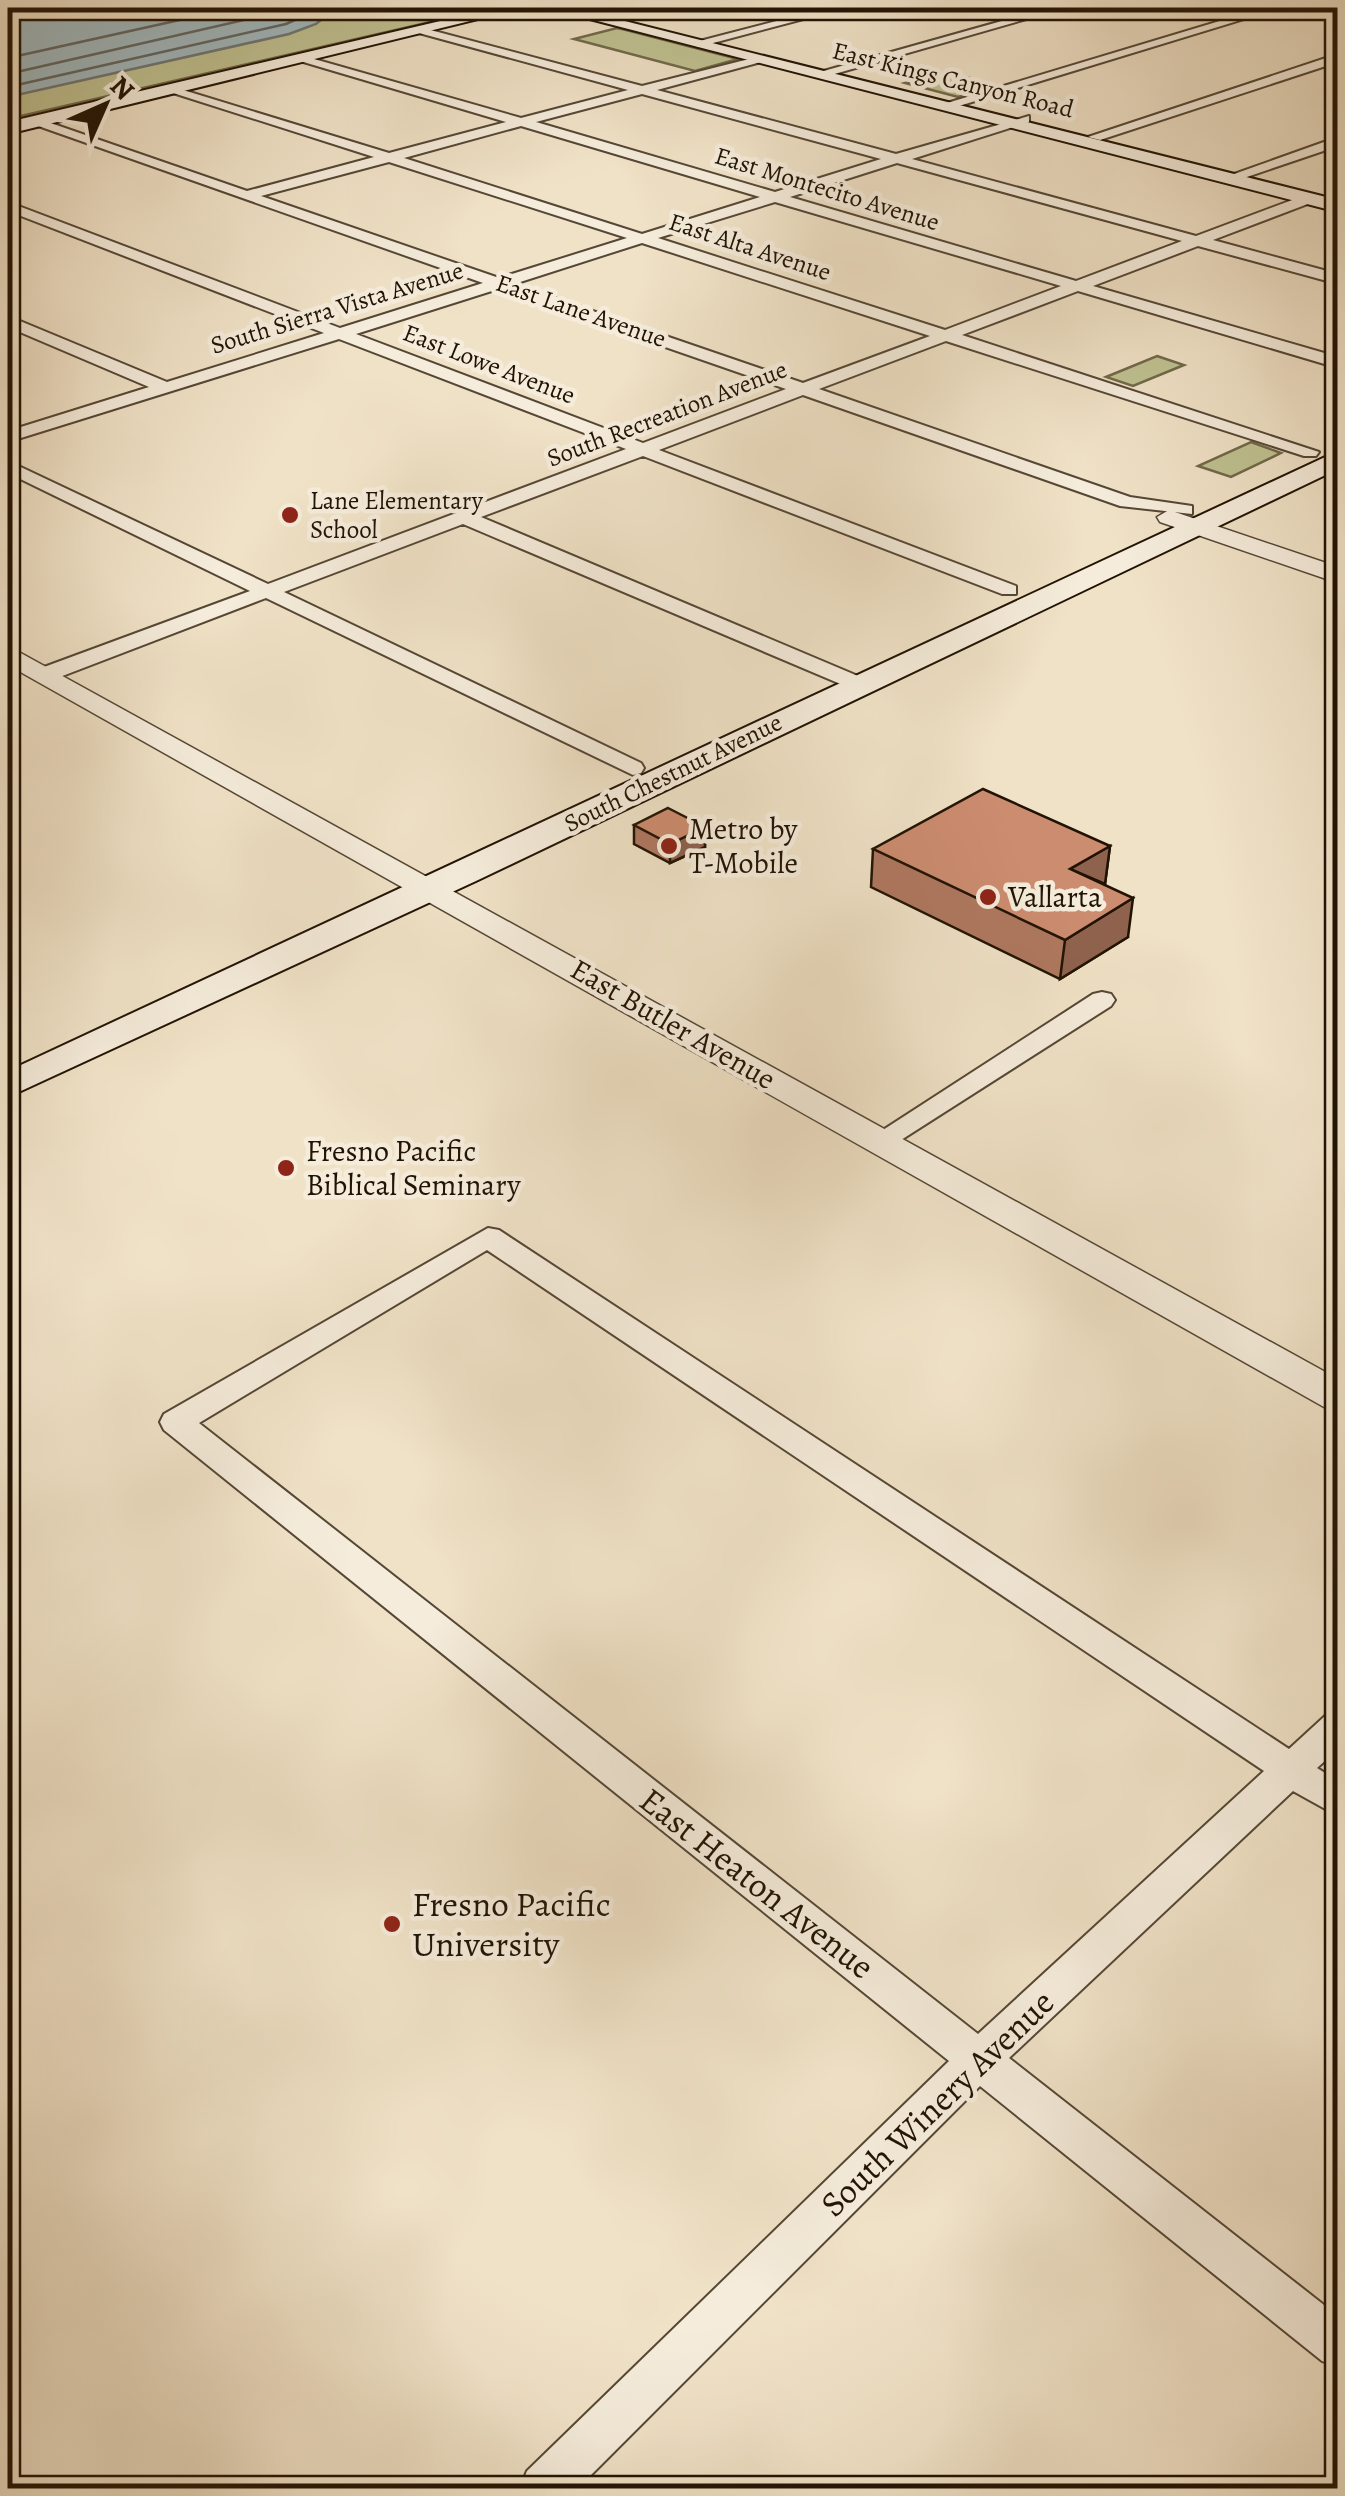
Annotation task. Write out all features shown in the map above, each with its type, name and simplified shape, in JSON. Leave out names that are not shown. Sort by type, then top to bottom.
[{"type":"main road","points":[[8,128],[515,8]]},
{"type":"main road","name":"East Kings Canyon Road","points":[[555,8],[1236,176],[1338,197]]},
{"type":"main road","name":"East Kings Canyon Road","points":[[583,8],[756,58],[826,72]]},
{"type":"main road","name":"East Kings Canyon Road","points":[[1017,121],[1095,137],[1338,206]]},
{"type":"main road","name":"South Chestnut Avenue","points":[[8,1056],[419,881],[633,768],[990,621],[1174,519],[1338,439]]},
{"type":"main road","name":"South Chestnut Avenue","points":[[8,1085],[419,881],[845,679],[1008,590],[1174,519],[1338,459]]},
{"type":"main road","points":[[990,621],[987,611],[1062,575],[1055,568]]},
{"type":"street","points":[[704,42],[839,8]]},
{"type":"street","points":[[826,72],[1059,8]]},
{"type":"street","points":[[951,104],[1274,8]]},
{"type":"street","points":[[423,30],[1338,279]]},
{"type":"street","name":"East Montecito Avenue","points":[[304,58],[1338,363]]},
{"type":"street","points":[[245,196],[756,58]]},
{"type":"street","points":[[1095,137],[1338,58]]},
{"type":"street","name":"East Alta Avenue","points":[[175,89],[1310,452]]},
{"type":"street","name":"South Sierra Vista Avenue","points":[[8,437],[1017,121]]},
{"type":"street","name":"East Lane Avenue","points":[[34,122],[1338,576]]},
{"type":"street","points":[[1236,176],[1338,141]]},
{"type":"street","name":"South Recreation Avenue","points":[[44,674],[1308,199]]},
{"type":"street","name":"East Lowe Avenue","points":[[8,206],[1008,590]]},
{"type":"street","points":[[8,321],[164,388]]},
{"type":"street","points":[[8,466],[633,768]]},
{"type":"street","name":"East Lane Avenue","points":[[1127,502],[1142,512],[1174,519]]},
{"type":"street","points":[[464,517],[845,679]]},
{"type":"street","name":"East Butler Avenue","points":[[8,654],[1338,1398]]},
{"type":"street","points":[[880,1140],[1102,1000]]},
{"type":"street","name":"East Heaton Avenue","points":[[1292,1771],[488,1237],[176,1422],[1338,2346]]},
{"type":"street","name":"South Winery Avenue","points":[[544,2488],[979,2059],[1338,1726]]},
{"type":"street","points":[[1292,1771],[1338,1801]]},
{"type":"green space","points":[[8,8],[491,8],[8,119]]},
{"type":"green space","points":[[617,28],[738,59],[695,71],[574,39]]},
{"type":"green space","points":[[946,72],[998,85],[958,97],[905,83]]},
{"type":"green space","points":[[1157,356],[1184,365],[1133,386],[1106,377]]},
{"type":"green space","points":[[1251,442],[1281,453],[1231,477],[1198,466]]},
{"type":"water","points":[[8,8],[334,10],[316,24],[289,34],[8,97]]},
{"type":"building","points":[[983,789],[1110,846],[1070,869],[1133,898],[1065,940],[873,849]]},
{"type":"building","points":[[668,808],[705,827],[670,844],[634,825]]},
{"type":"place","name":"Lane Elementary School","points":[[290,515]]},
{"type":"place","name":"Metro by T-Mobile","points":[[669,846]]},
{"type":"place","name":"Vallarta","points":[[988,897]]},
{"type":"place","name":"Fresno Pacific Biblical Seminary","points":[[286,1168]]},
{"type":"place","name":"Fresno Pacific University","points":[[392,1924]]}]
